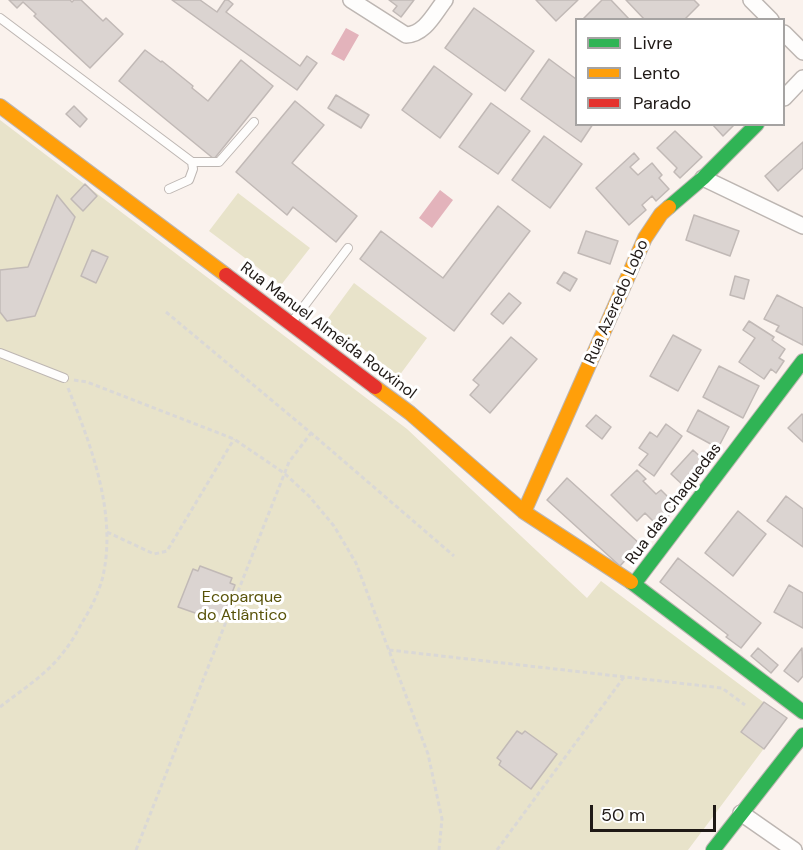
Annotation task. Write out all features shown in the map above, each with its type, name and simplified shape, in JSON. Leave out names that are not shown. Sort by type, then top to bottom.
[{"type":"street","points":[[351,0],[406,35],[414,35],[423,29],[445,0]]},
{"type":"street","points":[[751,0],[769,18]]},
{"type":"street","points":[[785,35],[803,52]]},
{"type":"street","points":[[785,96],[803,78]]},
{"type":"street","name":"Rua Manuel Almeida Rouxinol","points":[[0,106],[410,413],[524,512],[634,584]]},
{"type":"street","name":"Rua Azeredo Lobo","points":[[524,512],[645,238],[661,214],[703,178],[755,126]]},
{"type":"street","points":[[703,178],[803,226]]},
{"type":"street","name":"Rua das Chaquedas","points":[[803,361],[634,584],[803,712]]},
{"type":"street","points":[[713,850],[803,735]]},
{"type":"street","points":[[741,813],[794,850]]},
{"type":"lane","points":[[0,18],[192,162],[219,162],[254,122]]},
{"type":"lane","points":[[169,189],[189,180],[193,170],[192,162]]},
{"type":"lane","points":[[291,324],[348,248]]},
{"type":"lane","points":[[0,353],[64,378]]},
{"type":"path","points":[[166,312],[454,556]]},
{"type":"path","points":[[64,378],[87,382],[234,439],[284,473],[309,496],[334,526],[356,563],[428,754],[442,819],[439,850]]},
{"type":"path","points":[[0,707],[57,661],[75,636],[91,607],[103,576],[107,517],[101,485],[64,378]]},
{"type":"path","points":[[136,850],[284,473],[289,462],[311,434]]},
{"type":"path","points":[[107,532],[154,554],[167,551],[234,439]]},
{"type":"path","points":[[389,650],[722,688],[745,705]]},
{"type":"path","points":[[497,850],[624,677]]},
{"type":"green space","name":"Ecoparque do Atlântico","points":[[0,120],[407,429],[587,598],[601,581],[786,719],[688,850],[0,850]]},
{"type":"green space","points":[[238,193],[310,248],[281,285],[209,231]]},
{"type":"green space","points":[[354,283],[427,338],[399,376],[326,321]]},
{"type":"shaded area","points":[[346,28],[359,35],[344,61],[331,54]]},
{"type":"shaded area","points":[[440,190],[453,200],[432,228],[419,218]]},
{"type":"building","points":[[9,0],[70,0],[72,2],[81,0],[103,21],[106,18],[123,34],[90,68],[34,16],[36,14],[23,2],[17,8]]},
{"type":"building","points":[[172,0],[200,0],[217,12],[225,0],[228,0],[233,4],[226,12],[300,66],[307,56],[317,63],[297,90]]},
{"type":"building","points":[[389,0],[414,0],[401,17],[393,11],[397,6]]},
{"type":"building","points":[[536,0],[578,0],[556,21]]},
{"type":"building","points":[[602,0],[611,0],[628,18],[584,18]]},
{"type":"building","points":[[626,0],[694,0],[699,5],[686,18],[643,18]]},
{"type":"building","points":[[474,8],[534,51],[505,91],[445,48]]},
{"type":"building","points":[[145,50],[193,86],[192,88],[208,101],[241,60],[273,86],[214,159],[119,81]]},
{"type":"building","points":[[549,59],[575,78],[575,126],[592,126],[581,142],[521,99]]},
{"type":"building","points":[[434,66],[472,94],[440,138],[402,110]]},
{"type":"building","points":[[336,95],[369,115],[361,128],[328,108]]},
{"type":"building","points":[[295,101],[324,125],[292,163],[357,216],[336,242],[293,207],[287,215],[236,172]]},
{"type":"building","points":[[491,103],[530,131],[498,174],[459,147]]},
{"type":"building","points":[[74,106],[87,119],[80,127],[66,114]]},
{"type":"building","points":[[714,126],[733,126],[723,136]]},
{"type":"building","points":[[675,131],[702,157],[680,178],[674,172],[677,168],[657,148]]},
{"type":"building","points":[[544,136],[582,164],[550,208],[512,180]]},
{"type":"building","points":[[803,142],[803,168],[778,191],[765,176]]},
{"type":"building","points":[[634,153],[639,159],[630,167],[638,175],[652,163],[662,175],[659,178],[669,189],[656,201],[652,196],[642,205],[646,210],[629,225],[596,188]]},
{"type":"building","points":[[85,184],[97,196],[83,211],[71,199]]},
{"type":"building","points":[[57,195],[75,217],[35,316],[7,321],[0,312],[0,270],[28,267]]},
{"type":"building","points":[[498,206],[530,231],[454,331],[360,259],[381,231],[443,278]]},
{"type":"building","points":[[694,215],[739,231],[730,256],[686,240]]},
{"type":"building","points":[[586,231],[618,241],[610,264],[578,253]]},
{"type":"building","points":[[92,250],[108,257],[96,283],[81,276]]},
{"type":"building","points":[[564,272],[577,279],[570,291],[557,283]]},
{"type":"building","points":[[735,276],[749,280],[744,299],[730,295]]},
{"type":"building","points":[[509,293],[521,303],[503,324],[491,314]]},
{"type":"building","points":[[777,295],[803,308],[803,345],[776,331],[779,326],[764,319]]},
{"type":"building","points":[[749,321],[774,337],[772,340],[785,349],[779,358],[784,361],[776,373],[771,369],[764,379],[739,362],[755,338],[743,330]]},
{"type":"building","points":[[673,335],[701,350],[678,391],[650,376]]},
{"type":"building","points":[[511,337],[537,359],[490,413],[470,395],[479,385],[473,380]]},
{"type":"building","points":[[719,366],[759,386],[743,418],[703,397]]},
{"type":"building","points":[[698,410],[729,427],[718,448],[687,431]]},
{"type":"building","points":[[596,415],[611,427],[602,439],[586,426]]},
{"type":"building","points":[[803,415],[803,442],[788,428]]},
{"type":"building","points":[[666,424],[682,436],[654,476],[639,465],[648,454],[639,448],[650,432],[657,437]]},
{"type":"building","points":[[693,450],[707,463],[685,487],[671,474]]},
{"type":"building","points":[[637,470],[646,479],[643,481],[656,494],[661,490],[678,507],[658,526],[645,513],[637,521],[611,495]]},
{"type":"building","points":[[567,478],[640,544],[620,566],[547,500]]},
{"type":"building","points":[[786,496],[803,509],[803,547],[767,521]]},
{"type":"building","points":[[738,511],[766,534],[733,576],[705,553]]},
{"type":"building","points":[[678,558],[761,623],[741,648],[726,637],[728,635],[660,582]]},
{"type":"building","points":[[200,566],[232,578],[230,583],[235,585],[221,622],[178,607],[193,569],[198,571]]},
{"type":"building","points":[[789,585],[803,593],[803,628],[774,612]]},
{"type":"building","points":[[758,648],[778,665],[771,673],[751,656]]},
{"type":"building","points":[[802,648],[803,676],[798,682],[784,671]]},
{"type":"building","points":[[764,702],[787,718],[764,749],[741,732]]},
{"type":"building","points":[[517,731],[522,734],[525,731],[557,754],[531,789],[499,765],[501,761],[497,758]]},
{"type":"traffic: fast","points":[[669,207],[703,178],[755,126]]},
{"type":"traffic: fast","points":[[634,584],[803,361]]},
{"type":"traffic: fast","points":[[631,582],[803,712]]},
{"type":"traffic: fast","points":[[713,850],[803,735]]},
{"type":"traffic: slow","points":[[0,106],[226,275]]},
{"type":"traffic: slow","points":[[524,512],[645,238],[661,214],[669,207]]},
{"type":"traffic: slow","points":[[375,387],[410,413],[524,512],[631,582]]},
{"type":"traffic: jam","points":[[226,275],[375,387]]}]
